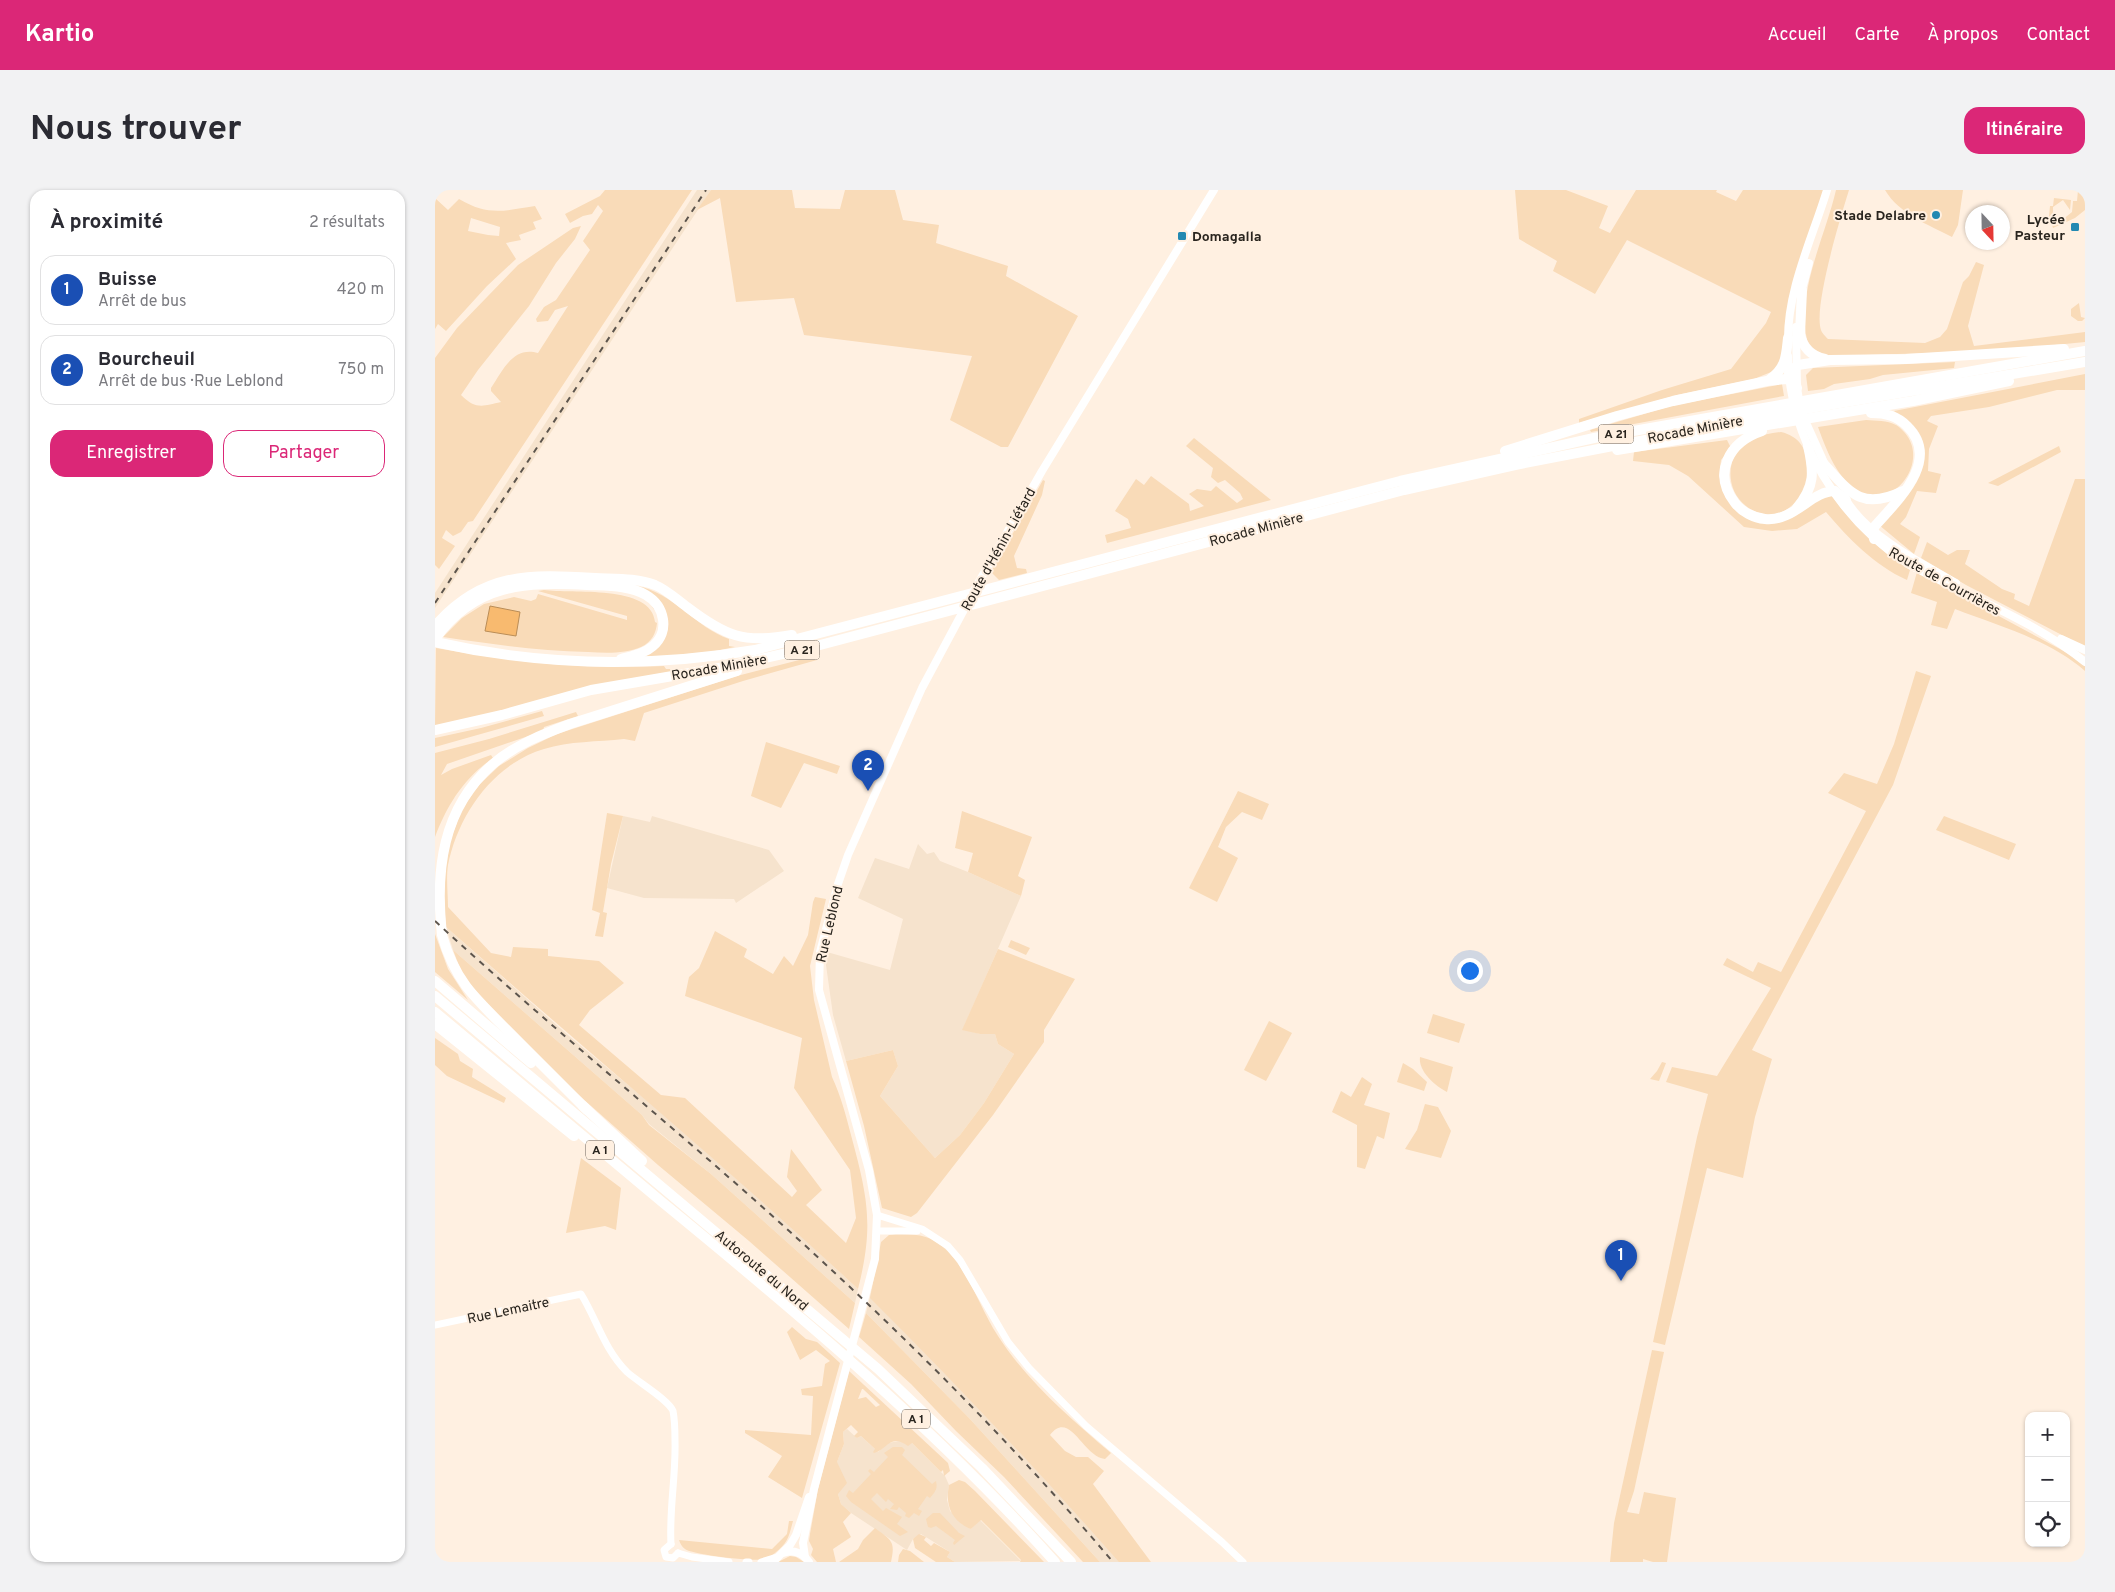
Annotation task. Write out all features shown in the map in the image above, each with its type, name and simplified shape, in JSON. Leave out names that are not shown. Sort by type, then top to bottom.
[{"type":"highway","points":[[1802,290],[1800,334],[1808,351],[1817,358],[1830,360],[1972,356],[2082,349]]},
{"type":"highway","points":[[1767,381],[1779,373],[1783,367],[1788,338]]},
{"type":"highway","name":"Rocade Minière","points":[[436,642],[528,658],[601,663],[677,661],[728,655],[842,628],[1400,481],[1594,438],[2082,349]]},
{"type":"highway","points":[[1400,481],[1655,406],[1767,381],[1793,379],[1830,360]]},
{"type":"highway","points":[[1515,465],[1529,466],[1851,412],[1965,391],[2043,374],[2085,362]]},
{"type":"highway","name":"Rocade Minière","points":[[435,730],[600,688],[725,667],[805,649],[1404,490],[1515,465],[1816,407],[2085,362]]},
{"type":"highway","points":[[1851,412],[1894,416],[1910,429],[1917,444],[1919,459],[1916,475],[1874,534]]},
{"type":"highway","points":[[1784,423],[1753,434],[1740,442],[1728,458],[1725,466],[1725,483],[1738,506],[1758,518],[1765,519],[1780,518],[1794,512],[1820,495],[1832,491],[1839,493],[1846,500]]},
{"type":"highway","points":[[1794,512],[1806,495],[1813,476],[1808,446]]},
{"type":"highway","points":[[1824,464],[1846,489],[1858,497],[1878,500],[1891,497],[1906,489]]},
{"type":"highway","points":[[435,626],[447,613],[479,591],[499,582],[540,576],[644,582],[667,591],[711,625],[728,634],[739,636],[769,638],[828,627],[842,628]]},
{"type":"highway","points":[[436,642],[452,618],[490,594],[511,587],[545,583],[606,586],[630,589],[647,596],[656,603],[663,617],[663,628],[659,640],[641,653],[601,663]]},
{"type":"highway","points":[[587,1110],[466,986],[449,956],[437,916],[435,878],[441,844],[452,816],[470,788],[495,763],[508,752],[544,734],[678,688],[777,660],[805,649]]},
{"type":"highway","points":[[435,981],[587,1110],[695,1214]]},
{"type":"highway","name":"Autoroute du Nord","points":[[435,996],[885,1375],[983,1468],[1071,1562]]},
{"type":"highway","name":"Autoroute du Nord","points":[[435,1012],[863,1371],[930,1433],[1001,1504],[1055,1562]]},
{"type":"highway","points":[[435,1024],[765,1287]]},
{"type":"highway","points":[[435,1031],[465,1049]]},
{"type":"main road","name":"Route d'Hénin-Liétard","points":[[886,768],[922,688],[1041,471],[1214,190]]},
{"type":"main road","name":"Route de Courrières","points":[[1827,190],[1795,288],[1788,338],[1793,379],[1804,417],[1808,446],[1832,491],[1851,515],[1909,560],[2041,632],[2069,649],[2085,662]]},
{"type":"main road","name":"Route de Courrières","points":[[1793,379],[1795,333],[1802,290],[1832,190]]},
{"type":"main road","name":"Route de Courrières","points":[[1807,435],[1846,500],[1874,534]]},
{"type":"main road","name":"Route de Courrières","points":[[1926,570],[2085,650]]},
{"type":"main road","name":"Rue Leblond","points":[[814,1489],[868,1288],[878,1231],[869,1170],[819,990],[820,952],[847,858],[886,768]]},
{"type":"main road","points":[[777,1557],[790,1545],[796,1535],[808,1499],[814,1489]]},
{"type":"main road","points":[[807,1559],[803,1543],[814,1489]]},
{"type":"main road","points":[[777,1557],[794,1551],[807,1559]]},
{"type":"street","points":[[877,1215],[926,1231],[941,1240],[960,1260],[1007,1342],[1053,1394],[1086,1426],[1243,1562]]},
{"type":"street","points":[[878,1231],[926,1231]]},
{"type":"street","name":"Rue Lemaitre","points":[[435,1325],[578,1294],[616,1359],[636,1380],[670,1405],[675,1424],[676,1472],[671,1518],[671,1544]]},
{"type":"street","points":[[671,1544],[676,1545],[678,1553],[673,1558],[666,1557],[664,1550],[671,1544]]},
{"type":"street","points":[[678,1553],[692,1557],[729,1562]]},
{"type":"street","points":[[761,1562],[777,1557]]},
{"type":"shaded area","points":[[605,190],[692,190],[473,521],[468,522],[461,532],[453,536],[446,530],[442,538],[455,546],[439,569],[435,565],[435,358],[457,328],[518,265],[573,228],[581,226],[575,239],[556,263],[529,306],[478,370],[461,395],[471,403],[480,406],[501,402],[491,391],[491,388],[515,356],[529,352],[538,353],[568,306],[555,310],[548,321],[537,322],[536,319],[544,307],[556,300],[590,250],[583,241],[603,211],[598,205],[592,214],[583,216],[570,223],[565,214],[600,196]]},
{"type":"shaded area","points":[[697,190],[711,190],[435,608],[435,593]]},
{"type":"shaded area","points":[[711,190],[792,190],[795,208],[840,209],[845,190],[895,190],[903,220],[939,225],[936,243],[1008,266],[1006,276],[1078,316],[1008,447],[1001,447],[950,420],[972,356],[804,335],[794,298],[736,302],[720,198],[697,210]]},
{"type":"shaded area","points":[[1515,190],[1566,190],[1608,206],[1599,228],[1610,233],[1636,190],[1717,190],[1716,192],[1736,201],[1743,190],[1824,190],[1792,292],[1785,333],[1783,360],[1776,370],[1754,379],[1677,395],[1579,423],[1579,419],[1662,390],[1731,369],[1766,323],[1771,312],[1627,240],[1595,294],[1553,271],[1557,261],[1519,239]]},
{"type":"shaded area","points":[[1836,190],[1849,190],[1829,261],[1821,302],[1821,330],[1828,339],[1925,343],[1940,337],[1947,329],[1963,282],[1969,276],[1976,262],[1984,265],[1968,326],[1974,346],[2085,332],[2085,342],[1996,351],[1822,355],[1809,347],[1805,328],[1805,309],[1812,268]]},
{"type":"shaded area","name":"Stade Delabre","points":[[1885,190],[1963,190],[1958,225],[1952,237],[1906,212],[1898,206]]},
{"type":"shaded area","points":[[2078,190],[2085,191],[2085,210],[2075,218],[2053,228],[2049,216],[2050,206],[2053,206],[2054,198],[2071,200],[2070,210],[2063,200],[2053,207],[2053,212],[2061,221],[2072,212],[2073,201],[2077,201]]},
{"type":"shaded area","points":[[435,198],[448,210],[459,199],[479,208],[496,211],[535,206],[542,219],[533,222],[536,229],[519,235],[521,240],[506,243],[516,259],[487,286],[446,331],[438,324],[435,329]],"holes":[[[471,218],[500,227],[499,236],[468,231]]]},
{"type":"shaded area","points":[[2079,303],[2081,317],[2085,318],[2082,321],[2078,321],[2071,316],[2071,309]]},
{"type":"shaded area","points":[[1955,362],[1954,368],[1883,375],[1808,391],[1806,375],[1813,368]]},
{"type":"shaded area","points":[[2085,374],[2085,390],[2057,390],[1989,407],[1931,416],[1927,421],[1938,426],[1929,449],[1928,471],[1941,474],[1936,493],[1917,491],[1906,517],[1900,524],[1920,537],[1914,554],[1879,525],[1923,460],[1902,418],[1894,411]]},
{"type":"shaded area","points":[[1782,384],[1784,396],[1591,432],[1590,430],[1671,406]]},
{"type":"shaded area","points":[[1866,420],[1893,423],[1905,433],[1912,445],[1911,469],[1905,480],[1896,489],[1885,495],[1874,497],[1862,494],[1846,482],[1834,464],[1818,427]]},
{"type":"shaded area","points":[[1781,432],[1793,437],[1804,449],[1807,460],[1808,482],[1797,500],[1783,512],[1765,514],[1756,512],[1739,499],[1734,490],[1731,481],[1732,462],[1742,445],[1751,439]]},
{"type":"shaded area","points":[[1194,438],[1271,500],[1107,543],[1105,535],[1131,528],[1128,519],[1115,511],[1136,479],[1144,485],[1151,476],[1189,504],[1190,511],[1204,506],[1189,494],[1197,489],[1211,491],[1216,486],[1237,503],[1243,499],[1240,493],[1225,480],[1218,483],[1211,477],[1213,468],[1186,446]]},
{"type":"shaded area","points":[[1727,440],[1731,448],[1721,460],[1719,476],[1726,498],[1764,523],[1826,495],[1832,496],[1867,537],[1910,570],[1907,580],[1873,559],[1826,512],[1797,529],[1772,531],[1744,527],[1688,476],[1669,465],[1633,461],[1634,452]]},
{"type":"shaded area","points":[[2059,446],[2061,452],[1998,486],[1988,483]]},
{"type":"shaded area","points":[[2075,479],[2085,479],[2085,647],[1966,585],[1921,558],[1927,542],[1948,555],[1957,550],[1970,550],[1965,564],[2002,589],[2015,594],[2014,599],[2029,606]]},
{"type":"shaded area","points":[[1043,480],[1045,481],[1042,495],[1014,556],[1017,568],[1026,569],[1027,573],[999,580],[991,572]]},
{"type":"shaded area","points":[[1917,572],[2071,655],[2085,666],[2085,671],[2071,660],[2040,642],[1955,609],[1947,629],[1931,625],[1937,602],[1911,593]]},
{"type":"shaded area","points":[[637,586],[662,596],[705,627],[729,639],[729,646],[735,647],[710,652],[644,658],[666,626]]},
{"type":"shaded area","points":[[538,591],[608,593],[626,596],[640,602],[650,610],[657,623],[656,630],[651,640],[641,647],[629,651],[608,653],[533,649],[443,637],[462,618],[484,604],[514,597],[531,601],[536,599],[538,594],[627,620],[627,616]]},
{"type":"shaded area","points":[[490,606],[520,612],[516,636],[485,631]]},
{"type":"shaded area","points":[[436,648],[550,664],[606,667],[664,666],[666,669],[674,669],[675,671],[597,685],[502,711],[435,726]]},
{"type":"shaded area","points":[[811,657],[817,660],[743,681],[644,713],[635,741],[624,739],[554,746],[526,756],[509,766],[481,794],[469,810],[460,828],[448,865],[448,907],[491,953],[511,957],[513,947],[548,949],[548,956],[599,961],[624,983],[590,1010],[579,1025],[661,1095],[685,1098],[792,1197],[797,1191],[787,1177],[791,1149],[822,1190],[806,1205],[846,1243],[856,1218],[850,1170],[794,1088],[802,1038],[685,996],[689,977],[699,968],[715,931],[747,949],[744,957],[773,974],[784,956],[793,966],[808,935],[815,897],[826,899],[810,966],[814,1000],[832,1077],[845,1113],[865,1195],[867,1212],[866,1247],[858,1289],[705,1151],[446,927],[442,863],[462,809],[480,784],[499,766],[528,748],[557,734],[737,676]]},
{"type":"shaded area","points":[[1916,671],[1931,676],[1893,785],[1752,1050],[1772,1059],[1755,1117],[1743,1178],[1707,1168],[1665,1345],[1653,1342],[1708,1094],[1666,1082],[1672,1067],[1717,1076],[1771,988],[1723,965],[1727,958],[1753,972],[1758,962],[1781,972],[1866,811],[1828,793],[1844,773],[1877,784],[1894,744]]},
{"type":"shaded area","points":[[542,711],[544,716],[435,747],[435,738],[481,728]]},
{"type":"shaded area","points":[[576,712],[578,716],[544,727],[543,731],[447,764],[441,775],[491,755],[493,758],[465,783],[451,803],[435,837],[435,753],[489,739]]},
{"type":"shaded area","points":[[766,742],[840,766],[837,774],[804,763],[781,808],[751,796]]},
{"type":"shaded area","points":[[1238,791],[1269,804],[1262,820],[1242,812],[1226,827],[1218,847],[1238,858],[1217,902],[1189,888]]},
{"type":"shaded area","points":[[962,811],[1032,837],[1018,876],[1025,880],[1021,896],[968,872],[973,853],[955,848]]},
{"type":"shaded area","points":[[607,813],[623,816],[611,864],[603,912],[607,913],[603,937],[595,936],[600,913],[592,910]]},
{"type":"shaded area","points":[[623,816],[650,822],[652,816],[769,850],[784,871],[736,903],[734,899],[644,898],[607,888]]},
{"type":"shaded area","points":[[1944,816],[2016,844],[2009,860],[1936,830]]},
{"type":"shaded area","points":[[918,844],[927,854],[934,852],[940,861],[1021,896],[963,1029],[980,1034],[995,1034],[998,1044],[1014,1054],[984,1103],[960,1135],[935,1158],[880,1096],[898,1066],[893,1050],[846,1061],[833,1015],[826,965],[827,952],[890,970],[903,919],[858,898],[875,858],[909,869]]},
{"type":"shaded area","points":[[446,927],[569,1036],[656,1108],[784,1220],[858,1289],[855,1303],[711,1174],[649,1124],[642,1115],[453,950]]},
{"type":"shaded area","points":[[435,934],[448,969],[468,1000],[435,972]]},
{"type":"shaded area","points":[[1011,940],[1030,948],[1026,955],[1008,947]]},
{"type":"shaded area","points":[[998,949],[1075,979],[1044,1030],[1044,1042],[993,1115],[917,1213],[911,1217],[882,1208],[864,1126],[846,1061],[893,1050],[898,1066],[880,1096],[935,1158],[960,1135],[984,1103],[1014,1054],[998,1044],[995,1034],[980,1034],[962,1030]]},
{"type":"shaded area","points":[[453,950],[642,1115],[649,1125],[711,1174],[855,1303],[849,1329],[565,1083],[474,989],[461,971]]},
{"type":"shaded area","points":[[1433,1014],[1465,1024],[1459,1043],[1427,1033]]},
{"type":"shaded area","points":[[1269,1021],[1292,1033],[1266,1081],[1244,1070]]},
{"type":"shaded area","points":[[435,1038],[458,1054],[460,1061],[473,1069],[472,1077],[506,1098],[504,1103],[447,1076],[435,1065]]},
{"type":"shaded area","points":[[1420,1057],[1453,1067],[1447,1092],[1437,1086],[1425,1073]]},
{"type":"shaded area","points":[[1662,1062],[1666,1063],[1659,1081],[1650,1079],[1657,1071]]},
{"type":"shaded area","points":[[1403,1063],[1413,1069],[1427,1082],[1424,1091],[1397,1082]]},
{"type":"shaded area","points":[[1362,1077],[1372,1084],[1364,1105],[1390,1113],[1384,1139],[1377,1136],[1365,1169],[1357,1167],[1357,1125],[1332,1112],[1341,1091],[1351,1097]]},
{"type":"shaded area","points":[[1425,1104],[1438,1107],[1451,1131],[1441,1158],[1405,1149],[1417,1130]]},
{"type":"shaded area","points":[[581,1158],[621,1188],[616,1230],[605,1226],[566,1233]]},
{"type":"shaded area","points":[[889,1235],[926,1237],[937,1242],[951,1255],[967,1277],[991,1325],[1009,1353],[1036,1384],[1111,1453],[1105,1459],[1097,1456],[1077,1436],[1064,1428],[1057,1428],[1050,1435],[1065,1451],[1076,1457],[1088,1457],[1104,1471],[1093,1484],[1151,1562],[1119,1562],[997,1428],[870,1298],[881,1242]]},
{"type":"shaded area","points":[[872,1289],[1131,1562],[1100,1562],[970,1419],[866,1313]]},
{"type":"shaded area","points":[[866,1313],[970,1419],[1100,1562],[1083,1562],[1004,1477],[911,1384],[859,1337]]},
{"type":"shaded area","points":[[792,1327],[806,1339],[817,1342],[840,1363],[802,1498],[768,1477],[782,1456],[745,1433],[745,1430],[811,1435],[813,1396],[802,1395],[801,1389],[822,1386],[825,1364],[830,1361],[816,1350],[800,1360],[787,1332]]},
{"type":"shaded area","points":[[1652,1350],[1664,1352],[1634,1491],[1627,1512],[1639,1514],[1644,1492],[1676,1498],[1667,1562],[1653,1562],[1643,1559],[1643,1562],[1610,1562],[1614,1523]]},
{"type":"shaded area","points":[[849,1371],[948,1463],[950,1471],[944,1476],[943,1470],[941,1472],[912,1443],[908,1446],[902,1442],[893,1441],[874,1453],[875,1449],[861,1436],[857,1438],[854,1436],[858,1432],[851,1425],[843,1432],[844,1444],[837,1462],[847,1483],[838,1494],[841,1504],[851,1513],[843,1522],[851,1537],[833,1549],[836,1562],[817,1562],[811,1555],[813,1549],[809,1541],[818,1489]],"holes":[[[863,1389],[880,1405],[876,1407],[866,1397],[858,1399]]]},
{"type":"shaded area","points":[[847,1429],[857,1438],[861,1436],[878,1452],[888,1443],[899,1441],[912,1443],[945,1476],[949,1485],[947,1500],[950,1511],[971,1529],[980,1520],[1021,1561],[955,1562],[947,1557],[950,1552],[921,1534],[913,1539],[907,1550],[851,1513],[841,1504],[838,1494],[837,1462],[844,1444],[843,1432]]},
{"type":"shaded area","points":[[893,1447],[902,1447],[905,1450],[902,1455],[932,1484],[936,1481],[937,1484],[930,1498],[927,1496],[918,1509],[922,1511],[919,1516],[914,1513],[909,1518],[905,1516],[906,1513],[899,1507],[897,1510],[890,1509],[894,1504],[888,1499],[886,1502],[877,1493],[871,1499],[883,1511],[886,1508],[902,1517],[897,1524],[908,1532],[900,1536],[851,1502],[846,1496],[849,1490],[853,1493],[871,1474],[868,1471],[870,1469],[874,1472],[888,1457],[884,1453]]},
{"type":"shaded area","points":[[959,1480],[965,1482],[975,1491],[1044,1562],[1020,1562],[1021,1560],[981,1520],[971,1529],[959,1522],[954,1517],[949,1506],[948,1492],[949,1485]]},
{"type":"shaded area","points":[[933,1513],[940,1513],[959,1533],[965,1536],[954,1545],[955,1540],[936,1526],[928,1527],[926,1519]]},
{"type":"shaded area","points":[[789,1521],[793,1521],[785,1542],[775,1553],[765,1559],[738,1559],[700,1554],[685,1549],[679,1540],[772,1549],[787,1534]]},
{"type":"shaded area","points":[[875,1528],[891,1542],[893,1550],[891,1562],[839,1562],[858,1549],[863,1540]]},
{"type":"shaded area","points":[[919,1534],[926,1537],[924,1540],[931,1546],[934,1543],[950,1552],[947,1557],[955,1562],[936,1562],[915,1548],[913,1539]]},
{"type":"shaded area","points":[[903,1549],[910,1551],[924,1562],[898,1562],[899,1555]]},
{"type":"shaded area","points":[[790,1556],[796,1557],[804,1562],[778,1562]]},
{"type":"railway","points":[[435,603],[706,190]]},
{"type":"railway","points":[[435,921],[531,1007],[727,1176],[861,1298],[936,1370],[1009,1445],[1113,1562]]},
{"type":"place","name":"Stade Delabre","points":[[1936,215]]},
{"type":"place","name":"Lycée Pasteur","points":[[2075,227]]},
{"type":"place","name":"Domagalla","points":[[1182,236]]},
{"type":"place","name":"Bourcheuil","points":[[868,791]]},
{"type":"place","name":"Buisse","points":[[1621,1281]]}]
